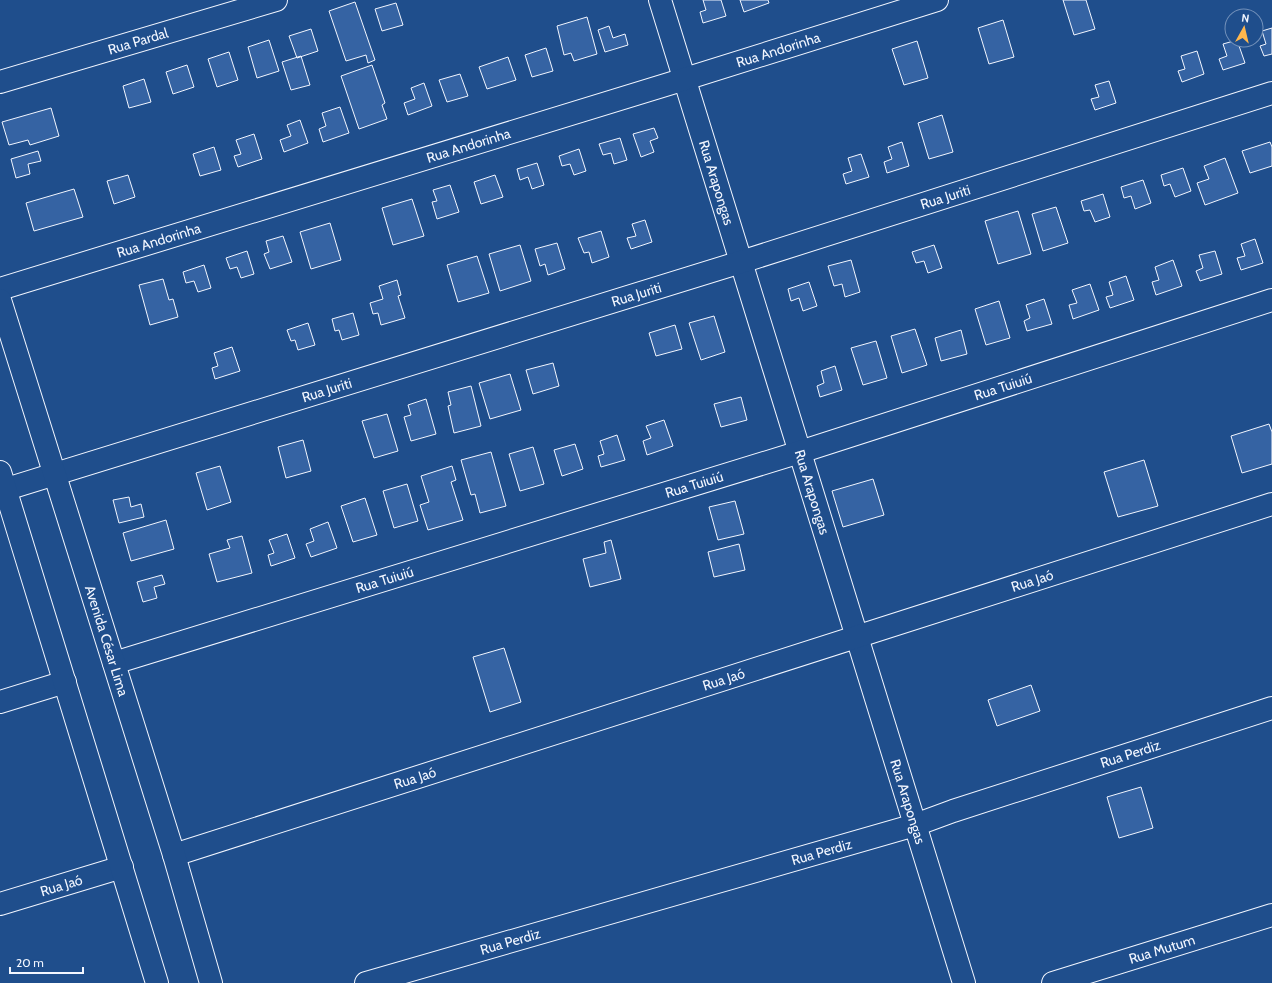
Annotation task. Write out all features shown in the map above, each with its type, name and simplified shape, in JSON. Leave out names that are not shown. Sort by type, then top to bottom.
[{"type":"street","name":"Rua Pardal","points":[[0,82],[276,0]]},
{"type":"street","name":"Rua Arapongas","points":[[660,0],[964,983]]},
{"type":"street","name":"Rua Andorinha","points":[[0,289],[937,0]]},
{"type":"street","name":"Rua Juriti","points":[[2,484],[55,474],[741,262],[1272,93]]},
{"type":"street","name":"Avenida César Lima","points":[[0,300],[174,855],[211,983]]},
{"type":"street","name":"Rua Tuiuiú","points":[[114,663],[800,452],[1272,300]]},
{"type":"street","points":[[2,484],[65,682],[157,983]]},
{"type":"street","name":"Rua Jaó","points":[[174,855],[1272,504]]},
{"type":"street","points":[[0,702],[65,682]]},
{"type":"street","name":"Rua Perdiz","points":[[366,983],[915,825],[961,808],[1272,708]]},
{"type":"street","name":"Rua Jaó","points":[[0,904],[122,867]]},
{"type":"street","name":"Rua Mutum","points":[[1052,983],[1272,915]]},
{"type":"building","points":[[703,0],[721,0],[726,16],[703,23],[700,12],[706,10]]},
{"type":"building","points":[[740,0],[768,0],[769,3],[744,12]]},
{"type":"building","points":[[1063,0],[1086,0],[1095,29],[1074,35]]},
{"type":"building","points":[[355,2],[375,60],[368,63],[366,55],[346,61],[329,11]]},
{"type":"building","points":[[396,3],[403,25],[382,31],[375,9]]},
{"type":"building","points":[[587,17],[597,54],[574,61],[571,53],[564,55],[557,26]]},
{"type":"building","points":[[1003,20],[1014,57],[989,64],[978,28]]},
{"type":"building","points":[[609,26],[613,38],[625,34],[628,45],[605,52],[598,30]]},
{"type":"building","points":[[1272,28],[1272,54],[1264,56],[1261,48],[1264,48],[1264,45],[1266,44],[1264,30]]},
{"type":"building","points":[[311,29],[318,51],[297,58],[289,36]]},
{"type":"building","points":[[269,40],[279,71],[257,78],[248,47]]},
{"type":"building","points":[[917,41],[928,78],[904,85],[892,49]]},
{"type":"building","points":[[546,48],[553,71],[532,77],[525,55]]},
{"type":"building","points":[[1224,48],[1240,48],[1245,63],[1223,70],[1219,59],[1227,56]]},
{"type":"building","points":[[1197,51],[1204,74],[1182,82],[1178,71],[1185,69],[1181,56]]},
{"type":"building","points":[[229,52],[238,80],[217,87],[208,59]]},
{"type":"building","points":[[301,56],[310,85],[291,90],[282,62]]},
{"type":"building","points":[[508,57],[516,80],[487,89],[479,67]]},
{"type":"building","points":[[187,65],[194,87],[173,94],[166,72]]},
{"type":"building","points":[[372,65],[385,103],[382,105],[387,119],[359,129],[341,76]]},
{"type":"building","points":[[460,74],[468,96],[447,102],[439,80]]},
{"type":"building","points":[[144,79],[151,102],[129,108],[123,86]]},
{"type":"building","points":[[1109,81],[1116,103],[1095,110],[1091,99],[1099,97],[1095,85]]},
{"type":"building","points":[[424,83],[432,106],[408,115],[404,103],[415,99],[411,88]]},
{"type":"building","points":[[340,107],[349,133],[323,142],[319,129],[326,126],[322,113]]},
{"type":"building","points":[[51,108],[59,136],[30,145],[28,140],[9,145],[2,122]]},
{"type":"building","points":[[942,115],[953,152],[929,159],[918,123]]},
{"type":"building","points":[[300,120],[308,143],[284,152],[280,140],[291,136],[287,125]]},
{"type":"building","points":[[654,128],[658,138],[650,141],[654,152],[641,157],[633,134]]},
{"type":"building","points":[[254,134],[262,159],[238,167],[234,156],[241,154],[236,140]]},
{"type":"building","points":[[620,138],[627,160],[614,164],[611,153],[603,155],[599,144]]},
{"type":"building","points":[[902,142],[909,166],[887,173],[884,162],[892,159],[888,147]]},
{"type":"building","points":[[1270,142],[1272,147],[1272,166],[1250,173],[1242,151]]},
{"type":"building","points":[[214,147],[221,170],[200,176],[193,154]]},
{"type":"building","points":[[579,149],[586,171],[574,175],[570,164],[562,166],[559,156]]},
{"type":"building","points":[[38,151],[41,161],[28,164],[30,174],[16,178],[11,159]]},
{"type":"building","points":[[861,154],[869,177],[846,184],[843,174],[852,171],[848,158]]},
{"type":"building","points":[[1225,158],[1238,193],[1205,205],[1197,183],[1209,179],[1204,166]]},
{"type":"building","points":[[537,163],[544,185],[532,189],[528,177],[520,180],[517,169]]},
{"type":"building","points":[[1183,168],[1191,191],[1175,197],[1170,184],[1164,186],[1161,175]]},
{"type":"building","points":[[128,175],[135,197],[114,204],[107,181]]},
{"type":"building","points":[[495,175],[503,197],[481,204],[474,182]]},
{"type":"building","points":[[1143,180],[1151,203],[1135,209],[1131,196],[1124,198],[1121,187]]},
{"type":"building","points":[[450,185],[459,212],[437,219],[432,202],[437,201],[433,190]]},
{"type":"building","points":[[74,189],[83,217],[34,231],[26,203]]},
{"type":"building","points":[[1103,194],[1110,217],[1095,222],[1090,210],[1084,211],[1081,201]]},
{"type":"building","points":[[412,199],[424,236],[393,245],[382,208]]},
{"type":"building","points":[[1056,207],[1068,243],[1043,251],[1032,214]]},
{"type":"building","points":[[1018,211],[1031,254],[998,264],[985,221]]},
{"type":"building","points":[[645,220],[652,242],[631,249],[627,238],[636,236],[632,224]]},
{"type":"building","points":[[330,223],[341,260],[311,269],[300,232]]},
{"type":"building","points":[[601,231],[609,257],[592,263],[589,252],[584,253],[578,238]]},
{"type":"building","points":[[283,236],[292,262],[270,269],[264,254],[269,252],[266,241]]},
{"type":"building","points":[[1255,239],[1263,263],[1241,270],[1237,258],[1245,256],[1241,244]]},
{"type":"building","points":[[557,243],[565,269],[548,275],[545,264],[540,266],[535,249]]},
{"type":"building","points":[[520,245],[531,281],[500,291],[489,254]]},
{"type":"building","points":[[934,245],[942,268],[928,273],[924,261],[916,263],[912,252]]},
{"type":"building","points":[[247,251],[254,274],[241,278],[237,267],[230,269],[226,258]]},
{"type":"building","points":[[1215,251],[1222,274],[1200,281],[1196,271],[1203,268],[1199,255]]},
{"type":"building","points":[[477,256],[489,293],[458,302],[447,265]]},
{"type":"building","points":[[851,260],[860,292],[845,297],[842,284],[834,286],[828,266]]},
{"type":"building","points":[[1173,260],[1182,286],[1156,295],[1152,282],[1159,280],[1155,267]]},
{"type":"building","points":[[204,265],[211,288],[198,292],[194,281],[186,283],[183,272]]},
{"type":"building","points":[[1126,276],[1134,300],[1110,308],[1106,297],[1113,295],[1109,282]]},
{"type":"building","points":[[163,279],[169,300],[173,299],[178,317],[150,325],[139,285]]},
{"type":"building","points":[[397,280],[401,295],[398,296],[405,318],[381,325],[378,313],[373,314],[370,303],[383,299],[379,286]]},
{"type":"building","points":[[809,282],[817,306],[803,311],[799,298],[791,301],[788,289]]},
{"type":"building","points":[[1090,284],[1099,310],[1073,319],[1069,305],[1077,303],[1072,290]]},
{"type":"building","points":[[1044,299],[1052,324],[1027,331],[1024,321],[1030,318],[1026,305]]},
{"type":"building","points":[[999,301],[1010,338],[986,345],[975,309]]},
{"type":"building","points":[[353,313],[359,335],[342,340],[339,330],[335,331],[332,319]]},
{"type":"building","points":[[714,316],[725,352],[701,360],[689,323]]},
{"type":"building","points":[[308,323],[315,345],[298,350],[295,340],[291,341],[287,330]]},
{"type":"building","points":[[675,325],[682,349],[656,356],[649,333]]},
{"type":"building","points":[[915,329],[927,365],[902,373],[891,336]]},
{"type":"building","points":[[961,330],[967,354],[941,361],[935,338]]},
{"type":"building","points":[[876,341],[887,378],[863,385],[851,348]]},
{"type":"building","points":[[232,347],[240,371],[215,379],[212,368],[218,366],[214,353]]},
{"type":"building","points":[[553,363],[559,386],[533,394],[526,370]]},
{"type":"building","points":[[835,366],[842,390],[820,397],[817,386],[824,383],[821,371]]},
{"type":"building","points":[[510,374],[521,410],[490,419],[479,383]]},
{"type":"building","points":[[471,386],[481,426],[454,433],[448,406],[451,405],[448,392]]},
{"type":"building","points":[[741,397],[747,420],[721,427],[714,404]]},
{"type":"building","points":[[426,399],[436,434],[411,441],[404,417],[411,415],[408,405]]},
{"type":"building","points":[[387,414],[398,451],[374,458],[362,421]]},
{"type":"building","points":[[664,420],[673,446],[647,455],[643,441],[651,438],[646,426]]},
{"type":"building","points":[[1269,424],[1272,432],[1272,464],[1242,473],[1231,436]]},
{"type":"building","points":[[617,435],[625,460],[601,467],[598,456],[604,454],[600,441]]},
{"type":"building","points":[[303,440],[311,471],[286,478],[278,447]]},
{"type":"building","points":[[575,444],[583,469],[562,476],[554,450]]},
{"type":"building","points":[[533,447],[544,484],[520,491],[509,454]]},
{"type":"building","points":[[491,452],[506,506],[480,513],[475,494],[471,495],[461,460]]},
{"type":"building","points":[[1144,460],[1158,506],[1118,517],[1104,472]]},
{"type":"building","points":[[220,466],[231,502],[207,510],[196,473]]},
{"type":"building","points":[[452,466],[456,480],[451,482],[463,520],[428,530],[420,505],[429,502],[421,476]]},
{"type":"building","points":[[873,479],[884,515],[843,527],[832,491]]},
{"type":"building","points":[[407,484],[418,521],[394,528],[383,491]]},
{"type":"building","points":[[129,497],[131,507],[141,504],[144,517],[119,523],[113,500]]},
{"type":"building","points":[[365,498],[377,535],[353,542],[341,506]]},
{"type":"building","points":[[735,501],[744,534],[718,540],[709,507]]},
{"type":"building","points":[[166,520],[174,549],[131,561],[123,533]]},
{"type":"building","points":[[328,522],[337,548],[311,557],[306,544],[314,541],[310,529]]},
{"type":"building","points":[[287,534],[295,558],[271,566],[268,555],[274,553],[269,540]]},
{"type":"building","points":[[242,536],[252,573],[217,582],[209,554],[230,548],[227,540]]},
{"type":"building","points":[[611,540],[621,579],[590,587],[583,559],[606,553],[604,542]]},
{"type":"building","points":[[739,544],[745,570],[714,577],[708,552]]},
{"type":"building","points":[[162,575],[165,584],[154,587],[157,598],[143,602],[137,582]]},
{"type":"building","points":[[504,648],[521,702],[490,712],[473,657]]},
{"type":"building","points":[[1031,685],[1040,711],[997,726],[988,700]]},
{"type":"building","points":[[1141,787],[1153,828],[1119,838],[1107,797]]}]
